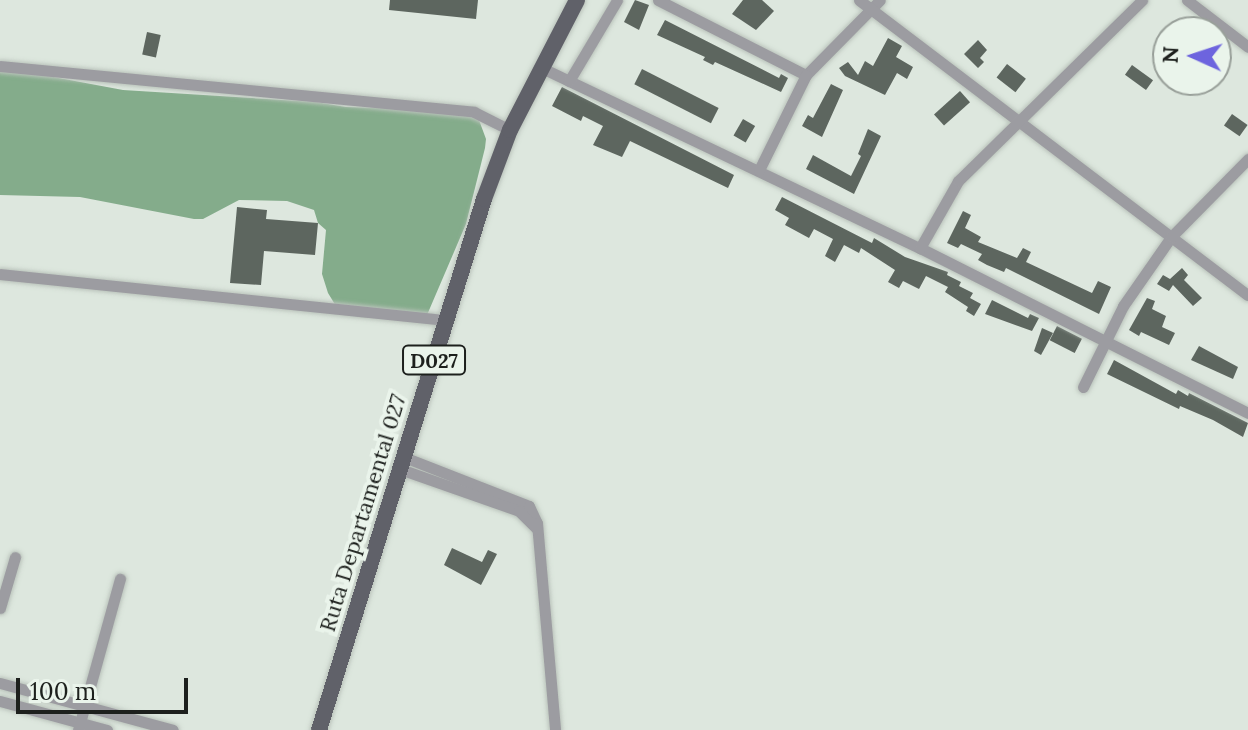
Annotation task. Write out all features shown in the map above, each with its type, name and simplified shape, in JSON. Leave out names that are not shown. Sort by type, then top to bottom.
[{"type":"main road","name":"Ruta Departamental 027","points":[[319,730],[446,320],[510,130],[577,0]]},
{"type":"street","points":[[569,81],[617,0]]},
{"type":"street","points":[[658,0],[806,75]]},
{"type":"street","points":[[859,0],[875,5],[1016,120],[1248,295]]},
{"type":"street","points":[[920,248],[958,181],[1016,120],[1142,0]]},
{"type":"street","points":[[1187,0],[1248,47]]},
{"type":"street","points":[[759,170],[806,75],[875,5]]},
{"type":"street","points":[[0,66],[474,112],[510,130]]},
{"type":"street","points":[[542,68],[920,248],[1248,413]]},
{"type":"street","points":[[1083,387],[1123,306],[1171,237],[1248,159]]},
{"type":"street","points":[[0,274],[446,320]]},
{"type":"street","points":[[402,463],[519,511],[538,529],[555,730]]},
{"type":"street","points":[[0,608],[15,557]]},
{"type":"street","points":[[79,726],[120,579]]},
{"type":"street","points":[[0,683],[173,730]]},
{"type":"street","points":[[0,701],[79,726],[107,730]]},
{"type":"green space","points":[[0,67],[123,90],[316,102],[346,107],[452,110],[479,120],[486,139],[485,148],[466,224],[427,315],[399,320],[358,317],[339,311],[328,293],[322,274],[326,230],[318,223],[314,210],[287,201],[239,200],[203,219],[194,219],[80,197],[0,195]]},
{"type":"building","points":[[390,0],[478,0],[476,19],[389,10]]},
{"type":"building","points":[[635,0],[649,5],[639,30],[624,22]]},
{"type":"building","points":[[743,0],[762,0],[774,11],[756,30],[732,14]]},
{"type":"building","points":[[665,20],[779,78],[781,74],[788,78],[781,92],[715,62],[713,65],[703,60],[705,57],[657,35]]},
{"type":"building","points":[[147,32],[161,35],[156,57],[142,54]]},
{"type":"building","points":[[888,38],[902,46],[896,57],[913,67],[907,79],[897,73],[885,95],[845,76],[839,68],[848,62],[858,75],[865,61],[873,66]]},
{"type":"building","points":[[978,40],[987,50],[980,58],[984,62],[978,68],[964,54]]},
{"type":"building","points":[[1007,64],[1026,79],[1015,92],[997,77]]},
{"type":"building","points":[[1132,65],[1152,80],[1146,90],[1125,75]]},
{"type":"building","points":[[642,69],[719,108],[711,123],[634,84]]},
{"type":"building","points":[[831,84],[843,90],[822,137],[802,126],[808,115],[813,118]]},
{"type":"building","points":[[562,87],[734,175],[728,188],[630,141],[622,157],[593,145],[603,126],[583,116],[581,121],[552,106]]},
{"type":"building","points":[[960,91],[970,102],[944,126],[934,114]]},
{"type":"building","points":[[1232,114],[1248,125],[1240,136],[1224,125]]},
{"type":"building","points":[[743,119],[755,126],[746,142],[734,135]]},
{"type":"building","points":[[868,129],[881,136],[854,194],[806,169],[813,155],[851,176],[861,156],[858,154]]},
{"type":"building","points":[[782,197],[872,243],[874,238],[905,257],[948,272],[947,275],[961,282],[959,286],[973,293],[970,298],[981,304],[974,316],[966,311],[968,307],[945,292],[948,287],[926,276],[919,289],[903,281],[899,288],[888,282],[895,270],[861,248],[859,253],[844,245],[835,262],[825,256],[833,239],[814,229],[809,238],[785,225],[789,218],[775,210]]},
{"type":"building","points":[[237,207],[267,210],[266,219],[318,223],[315,255],[264,251],[261,285],[230,283]]},
{"type":"building","points":[[963,211],[971,215],[965,228],[981,237],[978,242],[1017,258],[1023,248],[1031,252],[1026,262],[1092,293],[1098,281],[1111,287],[1099,314],[1006,268],[1004,272],[987,265],[978,260],[982,254],[961,244],[958,248],[947,243]]},
{"type":"building","points":[[1182,268],[1188,275],[1184,280],[1202,298],[1193,306],[1173,285],[1169,291],[1157,284],[1163,275],[1170,279]]},
{"type":"building","points":[[1147,298],[1155,301],[1152,309],[1166,316],[1162,327],[1175,333],[1169,345],[1129,330]]},
{"type":"building","points":[[992,300],[1028,318],[1030,314],[1039,318],[1032,331],[985,314]]},
{"type":"building","points":[[1057,326],[1082,339],[1075,353],[1050,340]]},
{"type":"building","points":[[1042,328],[1053,333],[1041,355],[1034,351]]},
{"type":"building","points":[[1199,346],[1238,367],[1233,379],[1191,360]]},
{"type":"building","points":[[1114,360],[1176,394],[1178,390],[1188,396],[1189,393],[1248,423],[1243,437],[1213,420],[1180,406],[1179,409],[1107,374]]},
{"type":"building","points":[[452,548],[482,562],[488,550],[497,554],[481,585],[444,565]]}]
